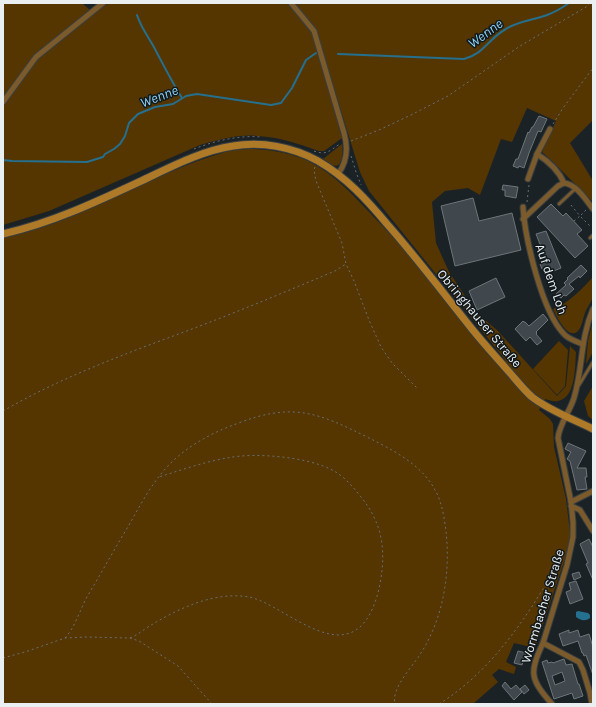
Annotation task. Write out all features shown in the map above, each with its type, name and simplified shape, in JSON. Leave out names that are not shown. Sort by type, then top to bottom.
[{"type":"street","points":[[3,102],[36,57],[104,3]]},
{"type":"street","points":[[290,3],[312,27],[317,38],[346,141],[345,160],[338,174]]},
{"type":"street","points":[[528,179],[537,154],[550,129]]},
{"type":"street","name":"Obringhauser Straße","points":[[3,234],[31,227],[73,212],[182,162],[218,149],[248,144],[272,146],[306,155],[317,160],[338,174],[366,200],[403,242],[487,347],[524,388],[541,403],[593,429]]},
{"type":"street","points":[[537,154],[551,165],[562,178],[564,183],[575,189],[592,207]]},
{"type":"street","points":[[523,219],[558,186],[564,183]]},
{"type":"street","name":"Auf dem Loh","points":[[523,208],[523,219],[532,260],[550,313],[558,328],[564,335],[582,344]]},
{"type":"street","name":"Auf dem Loh","points":[[567,416],[577,386],[582,344],[593,309]]},
{"type":"street","name":"Wormbacher Straße","points":[[552,704],[541,692],[533,676],[533,670],[543,643],[570,553],[573,530],[571,504],[558,438],[560,429],[567,416]]},
{"type":"street","points":[[593,491],[571,504],[580,510],[593,531]]},
{"type":"street","points":[[543,643],[579,662],[583,670],[592,704]]},
{"type":"lane","points":[[558,204],[575,189]]},
{"type":"lane","points":[[590,238],[593,235]]},
{"type":"lane","points":[[577,386],[593,362]]},
{"type":"path","points":[[314,151],[326,153],[346,141],[399,121],[448,96],[520,46],[582,10],[590,3]]},
{"type":"path","points":[[556,118],[593,68]]},
{"type":"path","points":[[317,160],[314,170],[316,181],[342,243],[346,264],[369,320],[381,347],[392,363],[418,389]]},
{"type":"path","points":[[523,208],[526,206],[530,184],[528,179]]},
{"type":"path","points":[[571,206],[590,226]]},
{"type":"path","points":[[574,221],[592,207]]},
{"type":"path","points":[[3,411],[42,389],[117,357],[252,306],[336,270],[346,264]]},
{"type":"path","points":[[65,638],[142,501],[158,477],[175,458],[218,431],[250,418],[268,413],[289,411],[304,412],[345,426],[397,453],[420,471],[436,491],[440,504],[447,543],[447,565],[444,596],[436,626],[429,642],[397,687],[394,700],[395,704]]},
{"type":"path","points":[[130,638],[189,606],[220,596],[250,598],[326,634],[344,635],[353,632],[364,623],[378,594],[382,575],[383,546],[377,521],[364,501],[349,483],[335,472],[324,466],[309,461],[287,458],[243,456],[213,461],[158,477]]},
{"type":"path","points":[[439,704],[456,694],[493,658],[519,626],[564,553]]},
{"type":"path","points":[[3,658],[65,638],[130,638],[139,641],[178,666],[212,704]]},
{"type":"shaded area","points":[[3,3],[82,3],[90,10],[97,3],[593,3],[593,120],[570,143],[593,181],[593,202],[542,152],[556,121],[527,108],[512,142],[501,139],[480,195],[468,188],[445,191],[432,202],[436,243],[449,272],[476,312],[498,331],[557,396],[566,386],[570,346],[576,352],[575,373],[568,394],[564,399],[558,401],[545,399],[539,410],[550,419],[553,424],[554,447],[566,499],[571,541],[535,648],[514,643],[506,662],[516,667],[514,674],[499,669],[492,675],[498,682],[473,704],[3,704],[3,238],[32,231],[60,221],[169,172],[225,152],[256,149],[290,154],[300,157],[317,166],[334,178],[349,192],[410,255],[507,362],[369,191],[360,172],[320,43],[316,45],[342,138],[324,151],[319,151],[289,141],[266,137],[244,136],[222,139],[200,145],[49,211],[3,225]]},
{"type":"shaded area","points":[[342,144],[342,159],[338,165],[332,165],[323,159]]},
{"type":"shaded area","points":[[593,277],[592,300],[578,331],[570,333],[563,326],[553,309],[580,291]]},
{"type":"shaded area","points":[[593,320],[593,352],[586,364],[588,341]]},
{"type":"shaded area","points":[[559,341],[568,350],[565,386],[557,395],[533,369]]},
{"type":"shaded area","points":[[593,386],[593,420],[588,416],[584,401]]},
{"type":"water","points":[[576,612],[588,613],[590,618],[581,620],[576,617]]},
{"type":"building","points":[[539,116],[547,119],[541,132],[538,131],[524,168],[513,166],[516,159],[518,159],[528,132],[529,133]]},
{"type":"building","points":[[503,185],[518,187],[516,198],[505,196],[505,190],[502,190]]},
{"type":"building","points":[[473,198],[479,221],[512,213],[521,250],[455,266],[441,206]]},
{"type":"building","points":[[551,204],[563,216],[566,213],[582,230],[577,234],[588,246],[575,258],[537,217]]},
{"type":"building","points":[[546,231],[561,268],[551,272],[549,267],[542,269],[540,264],[547,262],[536,234]]},
{"type":"building","points":[[581,265],[587,271],[580,278],[579,276],[569,284],[574,289],[566,296],[564,295],[561,298],[556,294],[566,285],[564,283],[568,279],[567,278]]},
{"type":"building","points":[[496,278],[505,297],[477,310],[469,291]]},
{"type":"building","points":[[543,314],[548,320],[536,332],[542,341],[537,345],[530,337],[526,341],[515,329],[523,321],[529,326]]},
{"type":"building","points":[[568,443],[586,451],[577,468],[586,468],[587,477],[585,477],[587,489],[577,490],[570,461],[567,459],[571,452],[565,449]]},
{"type":"building","points":[[589,539],[593,547],[593,580],[580,544]]},
{"type":"building","points":[[579,572],[581,577],[574,580],[572,574]]},
{"type":"building","points":[[576,581],[583,599],[570,604],[566,592],[571,590],[569,583]]},
{"type":"building","points":[[569,630],[569,633],[578,630],[580,637],[589,634],[593,647],[593,675],[586,655],[584,656],[582,653],[578,641],[563,646],[559,634]]},
{"type":"building","points":[[518,651],[526,653],[522,665],[514,663]]},
{"type":"building","points":[[564,659],[566,665],[572,664],[583,696],[574,699],[572,693],[554,699],[542,662],[547,660],[548,663],[553,663]],"holes":[[[562,672],[565,681],[555,685],[552,676]]]},
{"type":"building","points":[[505,682],[511,689],[516,685],[522,692],[514,700],[502,686]]},
{"type":"building","points":[[525,685],[529,690],[524,694],[520,689]]},
{"type":"waterway","name":"Wenne","points":[[338,54],[464,59],[471,57],[482,50],[495,37],[511,26],[550,14],[569,3]]},
{"type":"waterway","points":[[137,15],[143,29],[182,98]]},
{"type":"waterway","name":"Wenne","points":[[3,160],[87,162],[103,157],[120,144],[125,136],[129,123],[138,114],[155,107],[173,104],[186,96],[197,94],[271,105],[281,103],[292,88],[306,60],[316,53]]}]
